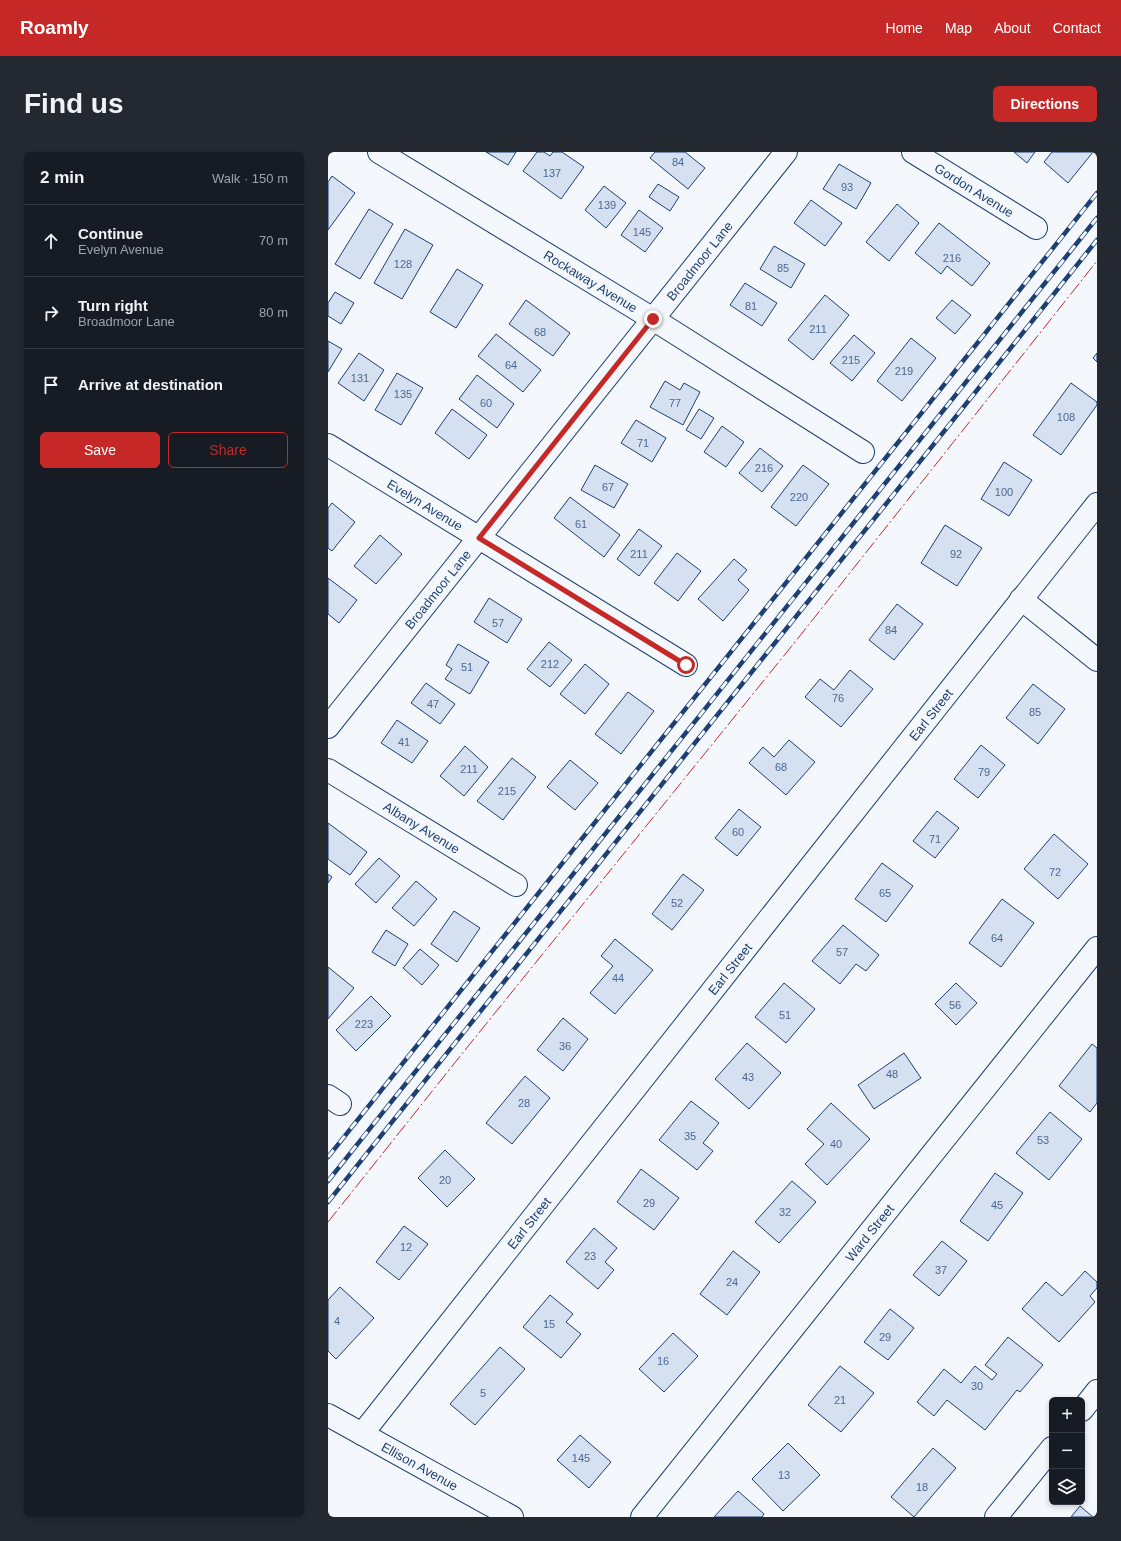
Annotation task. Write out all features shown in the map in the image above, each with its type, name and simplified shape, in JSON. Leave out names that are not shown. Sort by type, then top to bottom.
[{"type":"street","name":"Rockaway Avenue","points":[[379,152],[653,319],[863,452]]},
{"type":"street","name":"Broadmoor Lane","points":[[328,727],[786,152]]},
{"type":"street","name":"Gordon Avenue","points":[[912,152],[1036,228]]},
{"type":"street","name":"Evelyn Avenue","points":[[328,445],[686,665]]},
{"type":"street","name":"Earl Street","points":[[362,1434],[1097,504]]},
{"type":"street","points":[[1021,599],[1097,660]]},
{"type":"street","name":"Albany Avenue","points":[[328,770],[516,885]]},
{"type":"street","name":"Ward Street","points":[[642,1517],[1097,948]]},
{"type":"street","points":[[1085,1406],[1097,1391]]},
{"type":"street","name":"Ellison Avenue","points":[[328,1415],[512,1517]]},
{"type":"street","points":[[996,1517],[1049,1452]]},
{"type":"building","points":[[486,152],[516,152],[508,165]]},
{"type":"building","points":[[537,152],[544,152],[550,156],[553,152],[562,152],[584,167],[561,199],[523,171]]},
{"type":"building","points":[[655,152],[685,152],[705,168],[688,189],[650,158]]},
{"type":"building","points":[[1014,152],[1035,152],[1027,163]]},
{"type":"building","points":[[1052,152],[1093,152],[1068,183],[1044,162]]},
{"type":"building","points":[[839,164],[871,183],[856,209],[823,189]]},
{"type":"building","points":[[332,176],[355,193],[328,230],[328,182]]},
{"type":"building","points":[[658,184],[679,197],[670,211],[649,197]]},
{"type":"building","points":[[604,186],[626,203],[606,228],[585,210]]},
{"type":"building","points":[[811,200],[842,223],[825,246],[794,223]]},
{"type":"building","points":[[897,204],[919,223],[889,261],[866,242]]},
{"type":"building","points":[[369,209],[393,224],[360,279],[335,264]]},
{"type":"building","points":[[639,210],[663,228],[645,252],[621,235]]},
{"type":"building","points":[[939,223],[990,263],[972,286],[947,266],[941,274],[915,253]]},
{"type":"building","points":[[405,229],[433,245],[402,299],[374,283]]},
{"type":"building","points":[[774,246],[805,264],[791,288],[760,269]]},
{"type":"building","points":[[457,269],[483,285],[456,328],[430,312]]},
{"type":"building","points":[[745,283],[777,303],[762,326],[730,305]]},
{"type":"building","points":[[335,292],[354,303],[341,324],[328,316],[328,303]]},
{"type":"building","points":[[825,295],[849,315],[813,360],[788,340]]},
{"type":"building","points":[[526,300],[570,333],[553,356],[509,324]]},
{"type":"building","points":[[952,300],[971,315],[955,334],[936,318]]},
{"type":"building","points":[[496,334],[541,370],[523,392],[478,356]]},
{"type":"building","points":[[854,335],[875,353],[852,381],[830,363]]},
{"type":"building","points":[[911,338],[936,358],[902,401],[877,381]]},
{"type":"building","points":[[328,341],[342,349],[328,372]]},
{"type":"building","points":[[359,353],[384,370],[364,401],[338,383]]},
{"type":"building","points":[[1097,353],[1097,362],[1093,358]]},
{"type":"building","points":[[397,373],[423,388],[401,425],[375,410]]},
{"type":"building","points":[[477,375],[514,404],[497,428],[459,399]]},
{"type":"building","points":[[665,381],[680,390],[684,383],[700,392],[683,425],[650,407]]},
{"type":"building","points":[[1071,383],[1097,402],[1097,405],[1061,455],[1033,435]]},
{"type":"building","points":[[452,409],[487,435],[469,459],[435,433]]},
{"type":"building","points":[[699,409],[714,418],[701,439],[686,430]]},
{"type":"building","points":[[636,420],[666,438],[652,462],[621,443]]},
{"type":"building","points":[[722,426],[744,442],[726,467],[704,452]]},
{"type":"building","points":[[760,448],[783,466],[762,492],[739,473]]},
{"type":"building","points":[[1004,462],[1032,480],[1009,516],[981,499]]},
{"type":"building","points":[[595,465],[628,484],[614,508],[581,490]]},
{"type":"building","points":[[803,465],[829,484],[796,526],[771,507]]},
{"type":"building","points":[[570,497],[620,535],[604,557],[554,518]]},
{"type":"building","points":[[332,503],[355,522],[332,551],[328,548],[328,508]]},
{"type":"building","points":[[945,525],[982,548],[957,586],[921,563]]},
{"type":"building","points":[[639,529],[662,546],[639,576],[617,559]]},
{"type":"building","points":[[380,535],[402,554],[376,584],[354,566]]},
{"type":"building","points":[[677,553],[701,571],[678,601],[654,583]]},
{"type":"building","points":[[734,559],[747,570],[738,580],[749,590],[723,621],[698,599]]},
{"type":"building","points":[[328,578],[357,600],[339,623],[328,614]]},
{"type":"building","points":[[489,598],[522,619],[507,643],[474,622]]},
{"type":"building","points":[[897,604],[923,624],[894,660],[869,640]]},
{"type":"building","points":[[549,642],[572,660],[550,687],[527,669]]},
{"type":"building","points":[[458,644],[489,662],[470,694],[445,679],[452,669],[446,665]]},
{"type":"building","points":[[585,664],[609,684],[585,714],[560,694]]},
{"type":"building","points":[[850,670],[873,689],[841,727],[805,697],[820,679],[834,690]]},
{"type":"building","points":[[426,683],[455,704],[440,724],[411,703]]},
{"type":"building","points":[[1033,684],[1065,709],[1038,744],[1006,718]]},
{"type":"building","points":[[628,692],[654,711],[621,754],[595,734]]},
{"type":"building","points":[[397,720],[428,741],[412,763],[381,743]]},
{"type":"building","points":[[789,740],[815,762],[786,795],[749,763],[763,747],[774,757]]},
{"type":"building","points":[[981,745],[1005,765],[978,798],[954,779]]},
{"type":"building","points":[[465,746],[488,767],[464,796],[440,776]]},
{"type":"building","points":[[512,758],[536,777],[503,820],[477,801]]},
{"type":"building","points":[[570,760],[598,783],[575,810],[547,787]]},
{"type":"building","points":[[739,809],[761,827],[737,856],[715,838]]},
{"type":"building","points":[[937,811],[959,828],[935,858],[913,841]]},
{"type":"building","points":[[328,823],[367,852],[350,875],[328,859]]},
{"type":"building","points":[[1054,834],[1088,864],[1058,899],[1024,869]]},
{"type":"building","points":[[379,858],[400,876],[376,903],[355,884]]},
{"type":"building","points":[[882,863],[913,886],[886,922],[855,899]]},
{"type":"building","points":[[328,874],[332,877],[328,883]]},
{"type":"building","points":[[683,874],[704,890],[672,930],[652,914]]},
{"type":"building","points":[[416,881],[437,899],[414,926],[392,908]]},
{"type":"building","points":[[1002,899],[1034,923],[1001,967],[969,943]]},
{"type":"building","points":[[454,911],[480,928],[457,962],[431,944]]},
{"type":"building","points":[[843,925],[879,955],[866,971],[856,964],[840,984],[812,961]]},
{"type":"building","points":[[386,930],[408,944],[395,966],[372,952]]},
{"type":"building","points":[[615,939],[653,970],[615,1014],[590,993],[613,966],[601,956]]},
{"type":"building","points":[[420,949],[439,965],[422,985],[403,968]]},
{"type":"building","points":[[328,967],[354,988],[328,1019]]},
{"type":"building","points":[[784,983],[815,1009],[786,1043],[755,1017]]},
{"type":"building","points":[[956,983],[977,1003],[956,1025],[935,1004]]},
{"type":"building","points":[[371,996],[391,1016],[356,1051],[336,1030]]},
{"type":"building","points":[[563,1018],[588,1039],[563,1071],[537,1050]]},
{"type":"building","points":[[747,1043],[781,1073],[749,1109],[715,1079]]},
{"type":"building","points":[[1092,1044],[1097,1048],[1097,1103],[1090,1112],[1059,1086]]},
{"type":"building","points":[[904,1053],[921,1078],[874,1109],[858,1085]]},
{"type":"building","points":[[525,1076],[550,1098],[512,1144],[486,1123]]},
{"type":"building","points":[[691,1101],[719,1123],[703,1143],[713,1151],[697,1170],[659,1140]]},
{"type":"building","points":[[831,1103],[870,1139],[827,1185],[805,1164],[824,1144],[807,1129]]},
{"type":"building","points":[[1050,1112],[1082,1139],[1049,1180],[1016,1153]]},
{"type":"building","points":[[445,1150],[475,1179],[447,1207],[418,1178]]},
{"type":"building","points":[[641,1169],[679,1198],[654,1230],[617,1202]]},
{"type":"building","points":[[995,1173],[1023,1193],[988,1241],[960,1221]]},
{"type":"building","points":[[792,1181],[816,1202],[779,1243],[755,1222]]},
{"type":"building","points":[[404,1226],[428,1244],[399,1280],[376,1262]]},
{"type":"building","points":[[594,1228],[617,1248],[605,1262],[614,1270],[598,1289],[566,1262]]},
{"type":"building","points":[[942,1241],[967,1261],[939,1296],[913,1275]]},
{"type":"building","points":[[733,1251],[760,1272],[727,1315],[700,1294]]},
{"type":"building","points":[[1085,1271],[1097,1282],[1097,1288],[1090,1296],[1095,1302],[1059,1342],[1022,1309],[1046,1282],[1062,1296]]},
{"type":"building","points":[[340,1287],[374,1318],[336,1359],[328,1351],[328,1300]]},
{"type":"building","points":[[550,1295],[573,1314],[566,1322],[581,1334],[561,1358],[523,1327]]},
{"type":"building","points":[[890,1309],[914,1328],[888,1360],[864,1342]]},
{"type":"building","points":[[673,1333],[698,1356],[664,1392],[639,1369]]},
{"type":"building","points":[[1008,1337],[1043,1365],[1020,1392],[1017,1390],[985,1430],[947,1400],[934,1416],[917,1402],[944,1369],[961,1383],[975,1366],[992,1380],[997,1374],[985,1365]]},
{"type":"building","points":[[500,1347],[525,1369],[475,1425],[450,1404]]},
{"type":"building","points":[[840,1366],[874,1393],[841,1432],[808,1405]]},
{"type":"building","points":[[580,1435],[611,1462],[589,1488],[557,1460]]},
{"type":"building","points":[[788,1443],[820,1475],[783,1511],[752,1479]]},
{"type":"building","points":[[933,1448],[956,1468],[914,1517],[891,1497]]},
{"type":"building","points":[[738,1491],[764,1514],[762,1517],[714,1517]]},
{"type":"building","points":[[1080,1506],[1093,1517],[1071,1517]]},
{"type":"railway","points":[[328,1157],[1097,193]]},
{"type":"railway","points":[[328,1181],[1097,218]]},
{"type":"railway","points":[[328,1202],[1097,240]]},
{"type":"power","points":[[328,1222],[799,637],[1097,261]]},
{"type":"route","points":[[653,319],[479,538],[686,665]]}]
